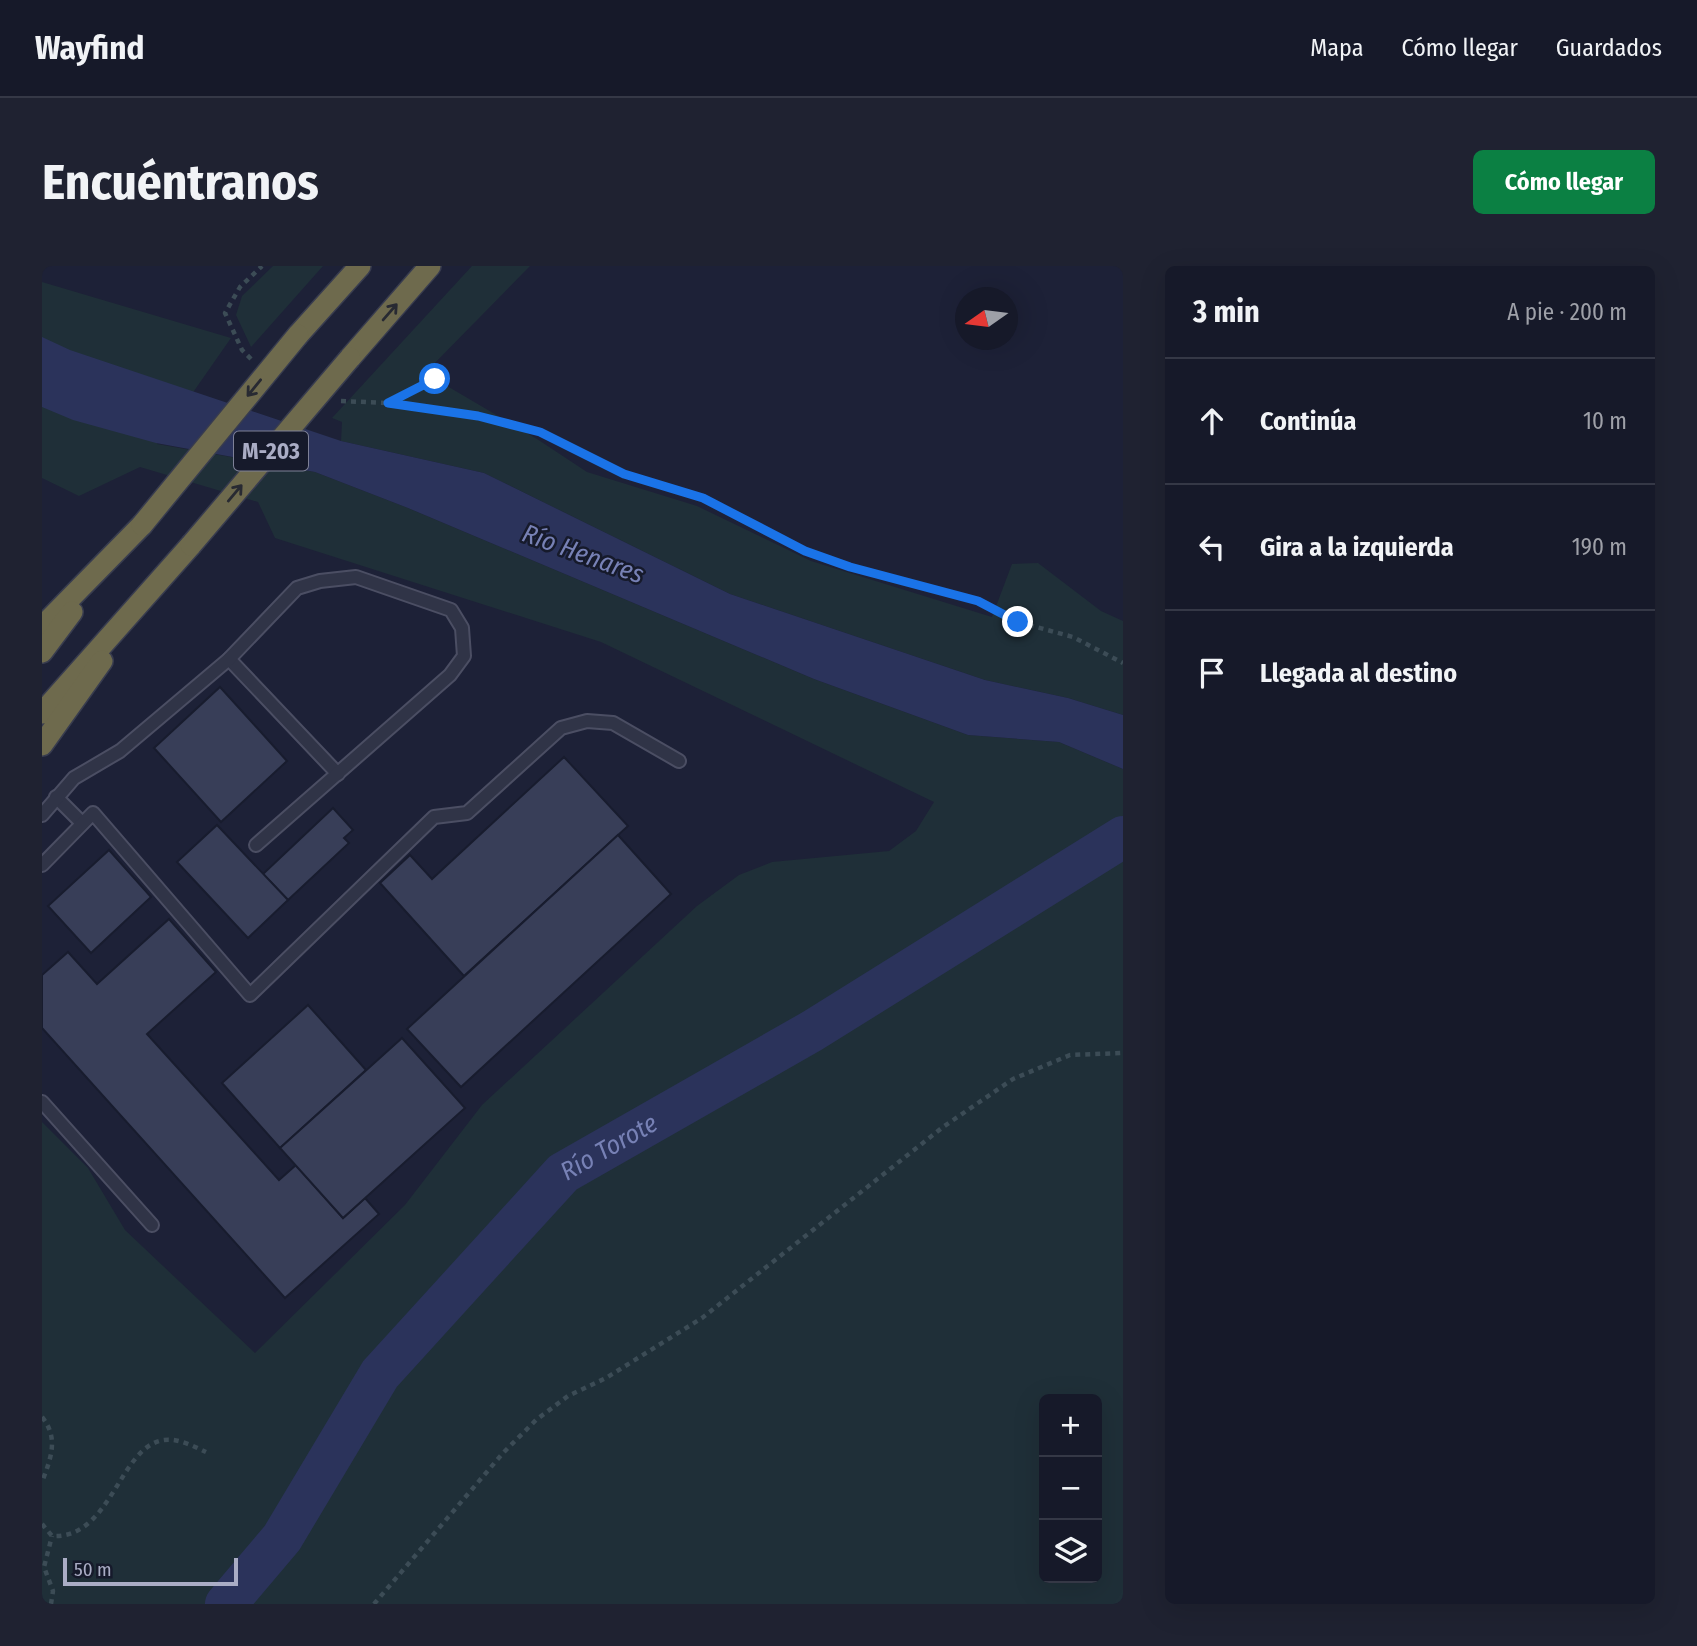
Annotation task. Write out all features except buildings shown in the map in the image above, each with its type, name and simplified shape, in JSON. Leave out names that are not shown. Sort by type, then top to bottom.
[{"type":"highway","name":"M-203","points":[[42,627],[142,525],[298,335],[360,266]]},
{"type":"highway","name":"M-203","points":[[42,713],[152,590],[430,266]]},
{"type":"highway","name":"M-203","points":[[42,652],[120,549]]},
{"type":"highway","points":[[42,745],[152,590]]},
{"type":"lane","points":[[42,815],[74,778],[120,751],[229,659],[297,589],[320,581],[356,577],[451,610],[461,628],[464,656],[450,676],[256,845]]},
{"type":"lane","points":[[229,659],[338,774]]},
{"type":"lane","points":[[42,865],[93,813],[250,995],[435,817],[467,813],[561,728],[587,721],[613,723],[680,761]]},
{"type":"lane","points":[[56,797],[82,823]]},
{"type":"lane","points":[[42,1102],[152,1225]]},
{"type":"path","points":[[260,368],[242,351],[225,313],[240,287],[261,266]]},
{"type":"path","points":[[388,403],[435,379]]},
{"type":"path","points":[[333,401],[388,403],[478,416],[540,432],[624,474],[703,498],[805,551],[850,567],[978,601],[1018,622],[1073,638],[1123,663]]},
{"type":"path","points":[[374,1604],[503,1452],[546,1412],[568,1396],[606,1378],[702,1318],[943,1127],[1013,1079],[1070,1055],[1123,1053]]},
{"type":"path","points":[[42,1416],[49,1426],[54,1446],[42,1482]]},
{"type":"path","points":[[52,1536],[66,1536],[87,1526],[140,1454],[162,1440],[184,1442],[205,1452]]},
{"type":"path","points":[[42,1524],[52,1536]]},
{"type":"path","points":[[51,1604],[53,1591],[44,1567],[52,1536]]},
{"type":"shaded area","points":[[273,266],[323,266],[251,347],[236,315],[242,296]]},
{"type":"shaded area","points":[[472,266],[530,266],[425,373],[587,472],[697,506],[811,561],[992,617],[1012,564],[1038,563],[1101,611],[1123,621],[1123,715],[1068,698],[985,680],[730,594],[484,473],[341,441],[342,422],[332,418]]},
{"type":"shaded area","points":[[42,282],[231,338],[157,444],[315,472],[408,508],[814,679],[968,735],[1059,742],[1123,769],[1123,1604],[42,1604],[42,1122],[88,1168],[125,1230],[255,1353],[405,1205],[482,1105],[697,906],[739,875],[772,862],[889,851],[916,831],[934,802],[601,642],[275,538],[258,502],[140,467],[79,496],[42,478]]},
{"type":"water","name":"Río Henares","points":[[42,337],[70,350],[341,441],[484,473],[730,594],[985,680],[1068,698],[1123,715],[1123,769],[1059,742],[968,735],[814,679],[408,508],[315,472],[156,443],[73,420],[42,407]]},
{"type":"waterway","name":"Río Torote","points":[[226,1604],[282,1538],[380,1374],[563,1173],[812,1031],[1123,837]]},
{"type":"route","points":[[435,379],[388,403],[478,416],[540,432],[624,474],[703,498],[805,551],[850,567],[978,601],[1018,622]]}]
